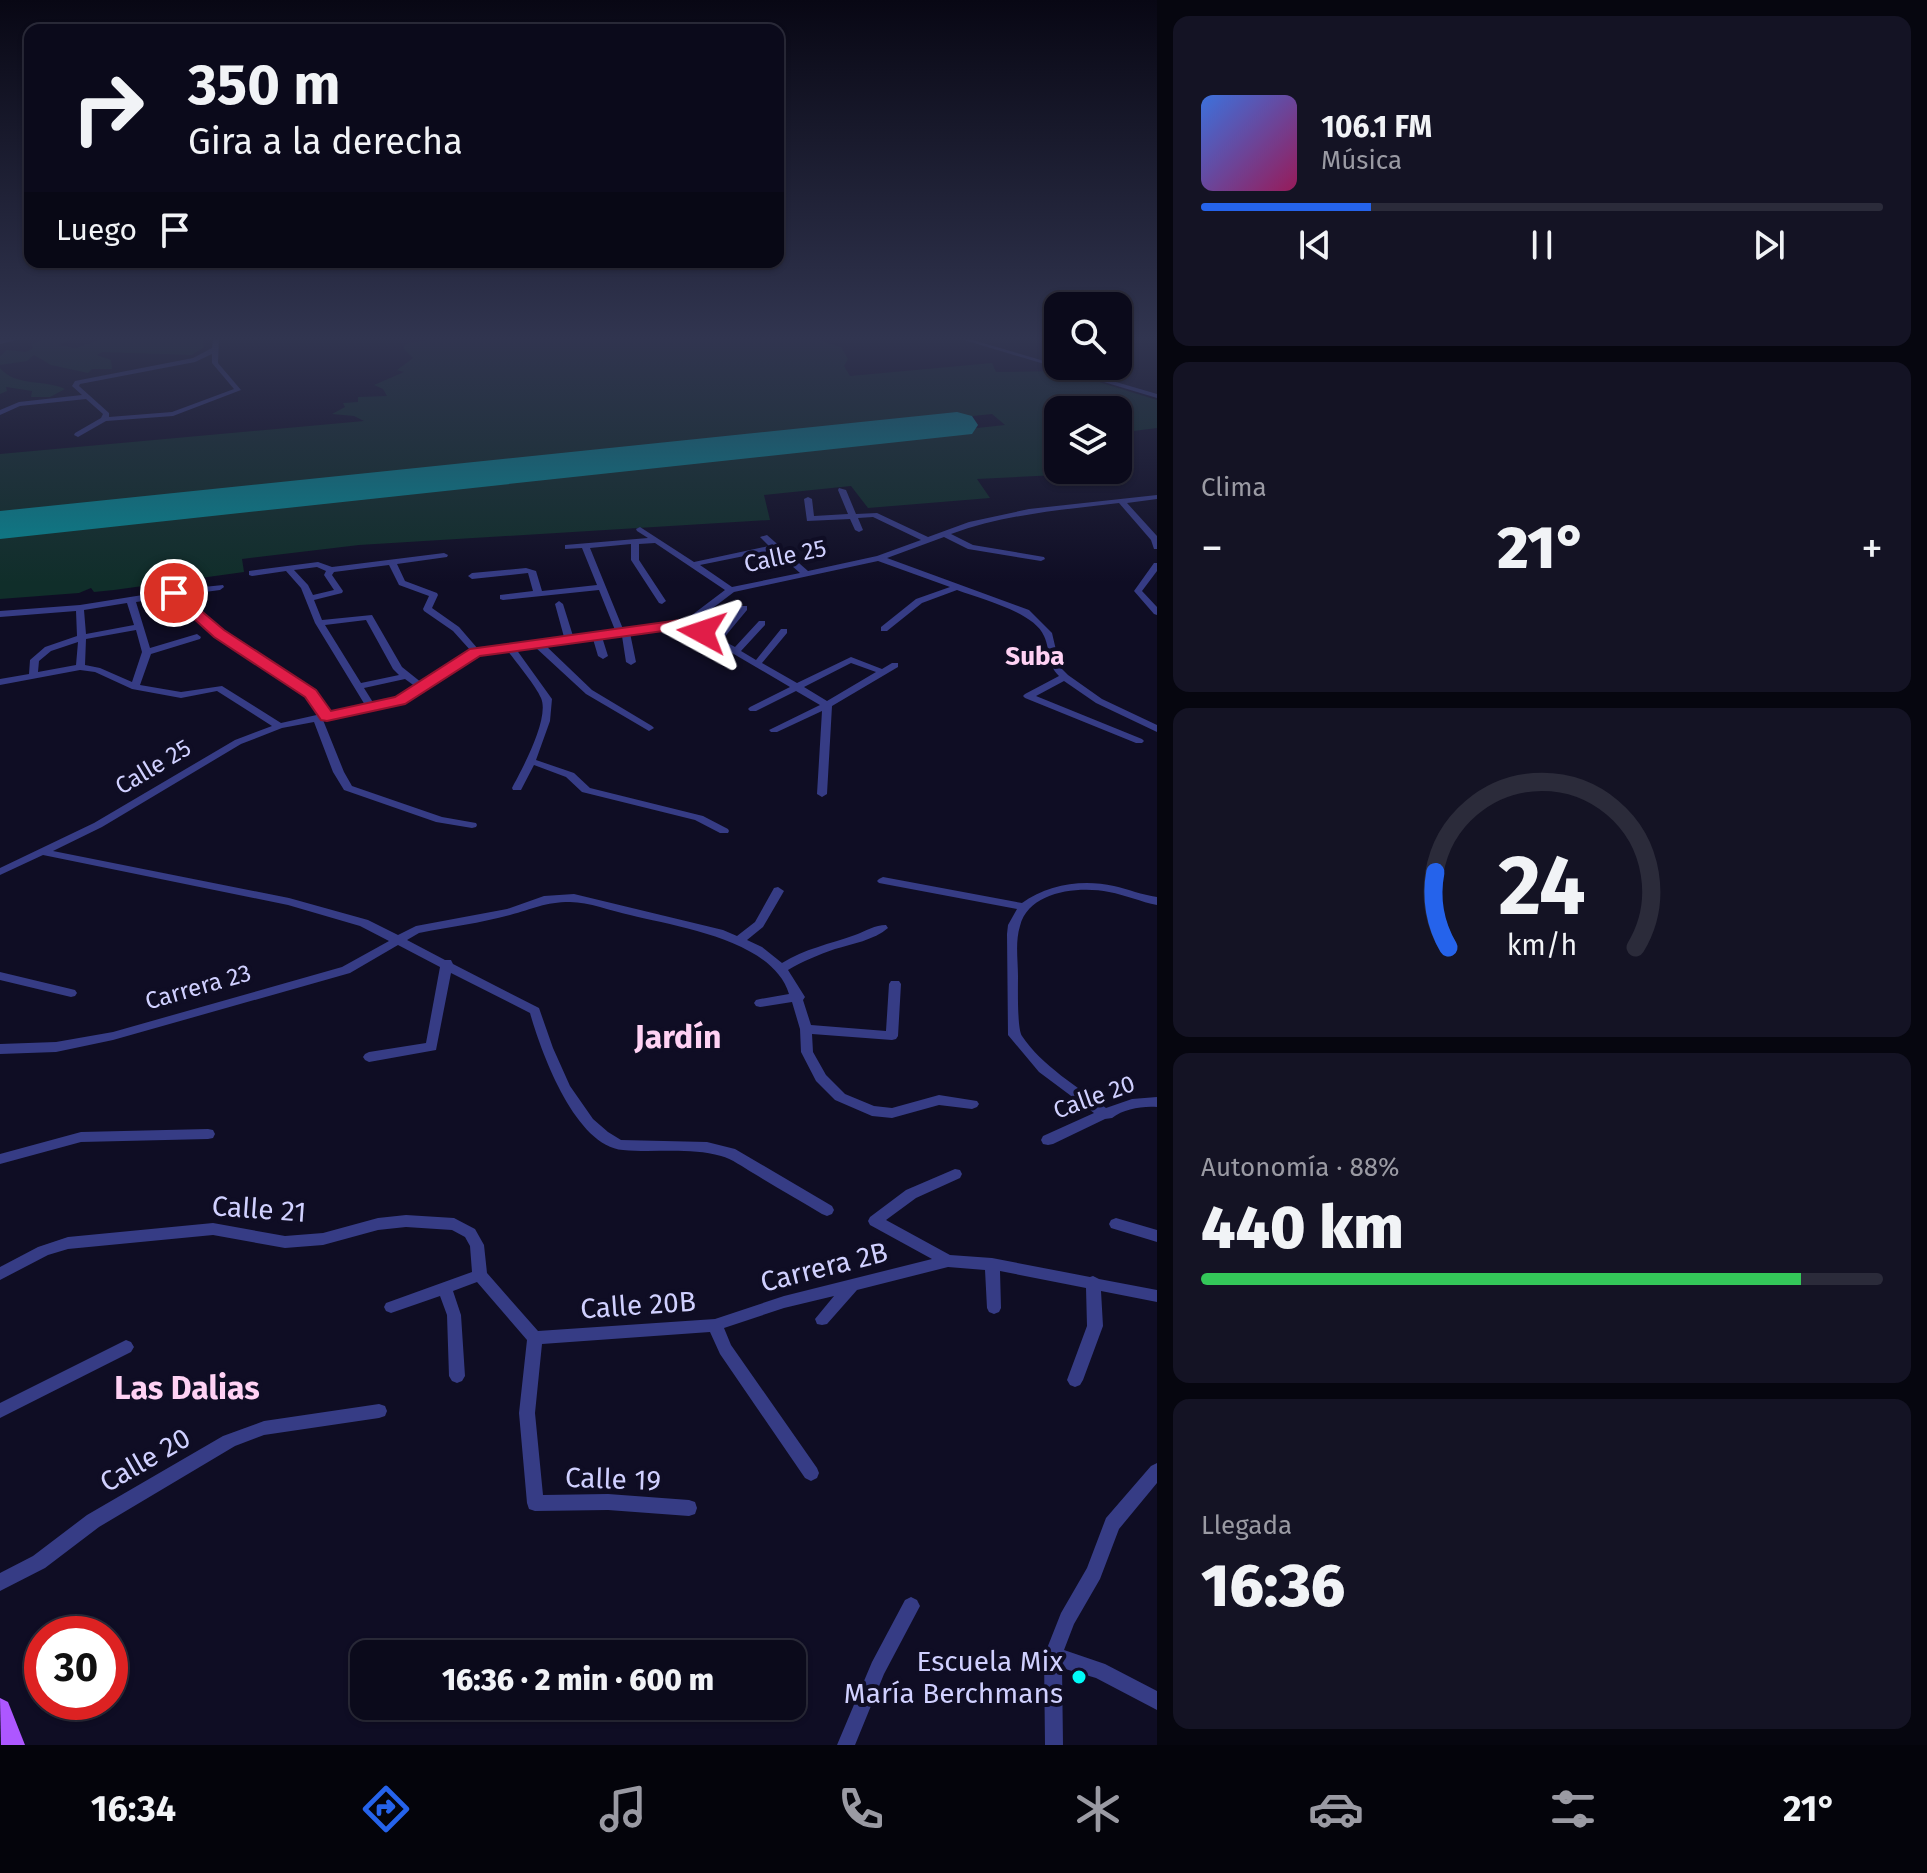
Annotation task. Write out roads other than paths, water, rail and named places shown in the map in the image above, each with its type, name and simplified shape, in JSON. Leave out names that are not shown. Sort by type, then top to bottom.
[{"type":"main road","points":[[0,1710],[13,1745]]},
{"type":"street","points":[[78,435],[102,420]]},
{"type":"street","points":[[842,490],[859,530]]},
{"type":"street","name":"Calle 25","points":[[0,872],[98,825],[238,742],[279,726],[400,701],[423,688],[461,658],[476,652],[687,623],[731,590],[879,558],[944,534],[1029,511],[1157,497]]},
{"type":"street","points":[[808,499],[808,518],[878,515],[928,540]]},
{"type":"street","points":[[1123,503],[1155,539],[1157,547]]},
{"type":"street","points":[[640,529],[731,590]]},
{"type":"street","points":[[944,534],[971,547],[1041,559]]},
{"type":"street","points":[[764,537],[806,574]]},
{"type":"street","points":[[568,547],[656,540]]},
{"type":"street","points":[[635,541],[635,560],[662,601]]},
{"type":"street","points":[[585,546],[624,634],[631,662]]},
{"type":"street","points":[[694,564],[775,547]]},
{"type":"street","points":[[252,573],[323,564],[331,570],[444,555]]},
{"type":"street","points":[[879,558],[1026,612],[1048,633],[1056,668],[1065,677],[1099,701],[1157,729]]},
{"type":"street","points":[[392,562],[402,583],[434,595],[427,609],[456,629],[476,652]]},
{"type":"street","points":[[1157,565],[1138,591],[1157,612]]},
{"type":"street","points":[[288,568],[305,587],[319,623],[371,707]]},
{"type":"street","points":[[309,599],[339,591],[328,575],[331,570]]},
{"type":"street","points":[[472,576],[532,571],[538,593]]},
{"type":"street","points":[[0,614],[80,608],[220,587]]},
{"type":"street","points":[[503,597],[602,587]]},
{"type":"street","points":[[884,629],[919,601],[957,587]]},
{"type":"street","points":[[174,593],[219,634],[310,693],[322,717],[341,779],[348,788],[440,820],[472,825]]},
{"type":"street","points":[[131,601],[136,627],[147,652],[135,687]]},
{"type":"street","points":[[559,604],[570,641]]},
{"type":"street","points":[[80,608],[80,638],[85,648],[80,667]]},
{"type":"street","points":[[717,640],[744,608]]},
{"type":"street","points":[[319,623],[369,617],[398,669],[423,688]]},
{"type":"street","points":[[687,623],[827,705]]},
{"type":"street","points":[[736,651],[762,623]]},
{"type":"street","points":[[33,676],[35,660],[40,654],[80,638],[136,627]]},
{"type":"street","points":[[757,664],[784,631]]},
{"type":"street","points":[[147,652],[197,637]]},
{"type":"street","points":[[597,637],[603,656]]},
{"type":"street","points":[[538,644],[589,692],[649,728]]},
{"type":"street","points":[[510,648],[547,699],[548,708],[531,761],[517,788]]},
{"type":"street","points":[[753,709],[851,660],[883,672]]},
{"type":"street","points":[[774,730],[827,705],[895,665]]},
{"type":"street","points":[[0,682],[80,667],[97,670],[135,687],[181,695],[225,689],[279,726]]},
{"type":"street","points":[[358,687],[405,676]]},
{"type":"street","points":[[1065,677],[1028,696],[1139,741]]},
{"type":"street","points":[[822,794],[827,705]]},
{"type":"street","points":[[531,761],[570,775],[586,790],[699,818],[724,831]]},
{"type":"street","points":[[43,851],[301,905],[364,923],[399,938],[535,1011],[567,1092],[580,1114],[607,1140],[619,1145],[707,1147],[730,1153],[827,1210]]},
{"type":"street","points":[[883,881],[1024,907]]},
{"type":"street","points":[[1107,1115],[1044,1069],[1014,1035],[1014,925],[1024,907],[1046,893],[1094,886],[1157,901]]},
{"type":"street","points":[[778,891],[759,924],[740,940],[781,969],[799,997],[807,1052],[821,1078],[840,1097],[861,1106],[892,1113],[939,1100],[972,1104]]},
{"type":"street","name":"Carrera 23","points":[[0,1049],[56,1047],[113,1036],[346,970],[365,962],[416,930],[509,912],[559,897],[740,940]]},
{"type":"street","points":[[781,969],[802,954],[865,937],[882,928]]},
{"type":"street","points":[[369,1057],[432,1047],[447,963]]},
{"type":"street","points":[[0,976],[71,993]]},
{"type":"street","points":[[806,1029],[892,1036],[895,984]]},
{"type":"street","points":[[760,1003],[799,997]]},
{"type":"street","name":"Calle 20","points":[[1048,1140],[1146,1100],[1157,1102]]},
{"type":"street","points":[[0,1159],[81,1137],[208,1134]]},
{"type":"street","points":[[955,1174],[911,1194],[875,1221],[948,1261],[992,1264],[1157,1296]]},
{"type":"street","name":"Calle 21","points":[[0,1274],[43,1251],[68,1243],[213,1229],[285,1242],[323,1239],[378,1224],[406,1221],[454,1224],[470,1233],[477,1245],[480,1275]]},
{"type":"street","points":[[1116,1224],[1157,1236]]},
{"type":"street","name":"Carrera 2B","points":[[715,1325],[784,1302],[948,1261]]},
{"type":"street","points":[[992,1264],[994,1308]]},
{"type":"street","points":[[391,1307],[480,1275],[535,1338]]},
{"type":"street","points":[[1075,1380],[1095,1326],[1093,1282]]},
{"type":"street","points":[[822,1319],[851,1287]]},
{"type":"street","points":[[444,1288],[454,1315],[457,1376]]},
{"type":"street","name":"Calle 20B","points":[[535,1338],[715,1325],[725,1349],[811,1473]]},
{"type":"street","name":"Calle 19","points":[[535,1338],[527,1413],[535,1503],[608,1502],[689,1508]]},
{"type":"street","points":[[0,1411],[126,1347]]},
{"type":"street","name":"Calle 20","points":[[0,1582],[39,1562],[93,1521],[229,1441],[264,1428],[379,1411]]},
{"type":"street","points":[[1054,1745],[1053,1656],[1067,1619],[1094,1573],[1112,1524],[1157,1471]]},
{"type":"street","points":[[846,1745],[878,1668],[911,1606]]},
{"type":"street","points":[[1053,1656],[1099,1670],[1157,1701]]},
{"type":"place","name":"Escuela Mix María Berchmans","points":[[1079,1677]]},
{"type":"district","name":"Suba","points":[[1035,656]]},
{"type":"district","name":"Jardín","points":[[678,1037]]},
{"type":"district","name":"Las Dalias","points":[[187,1388]]}]
